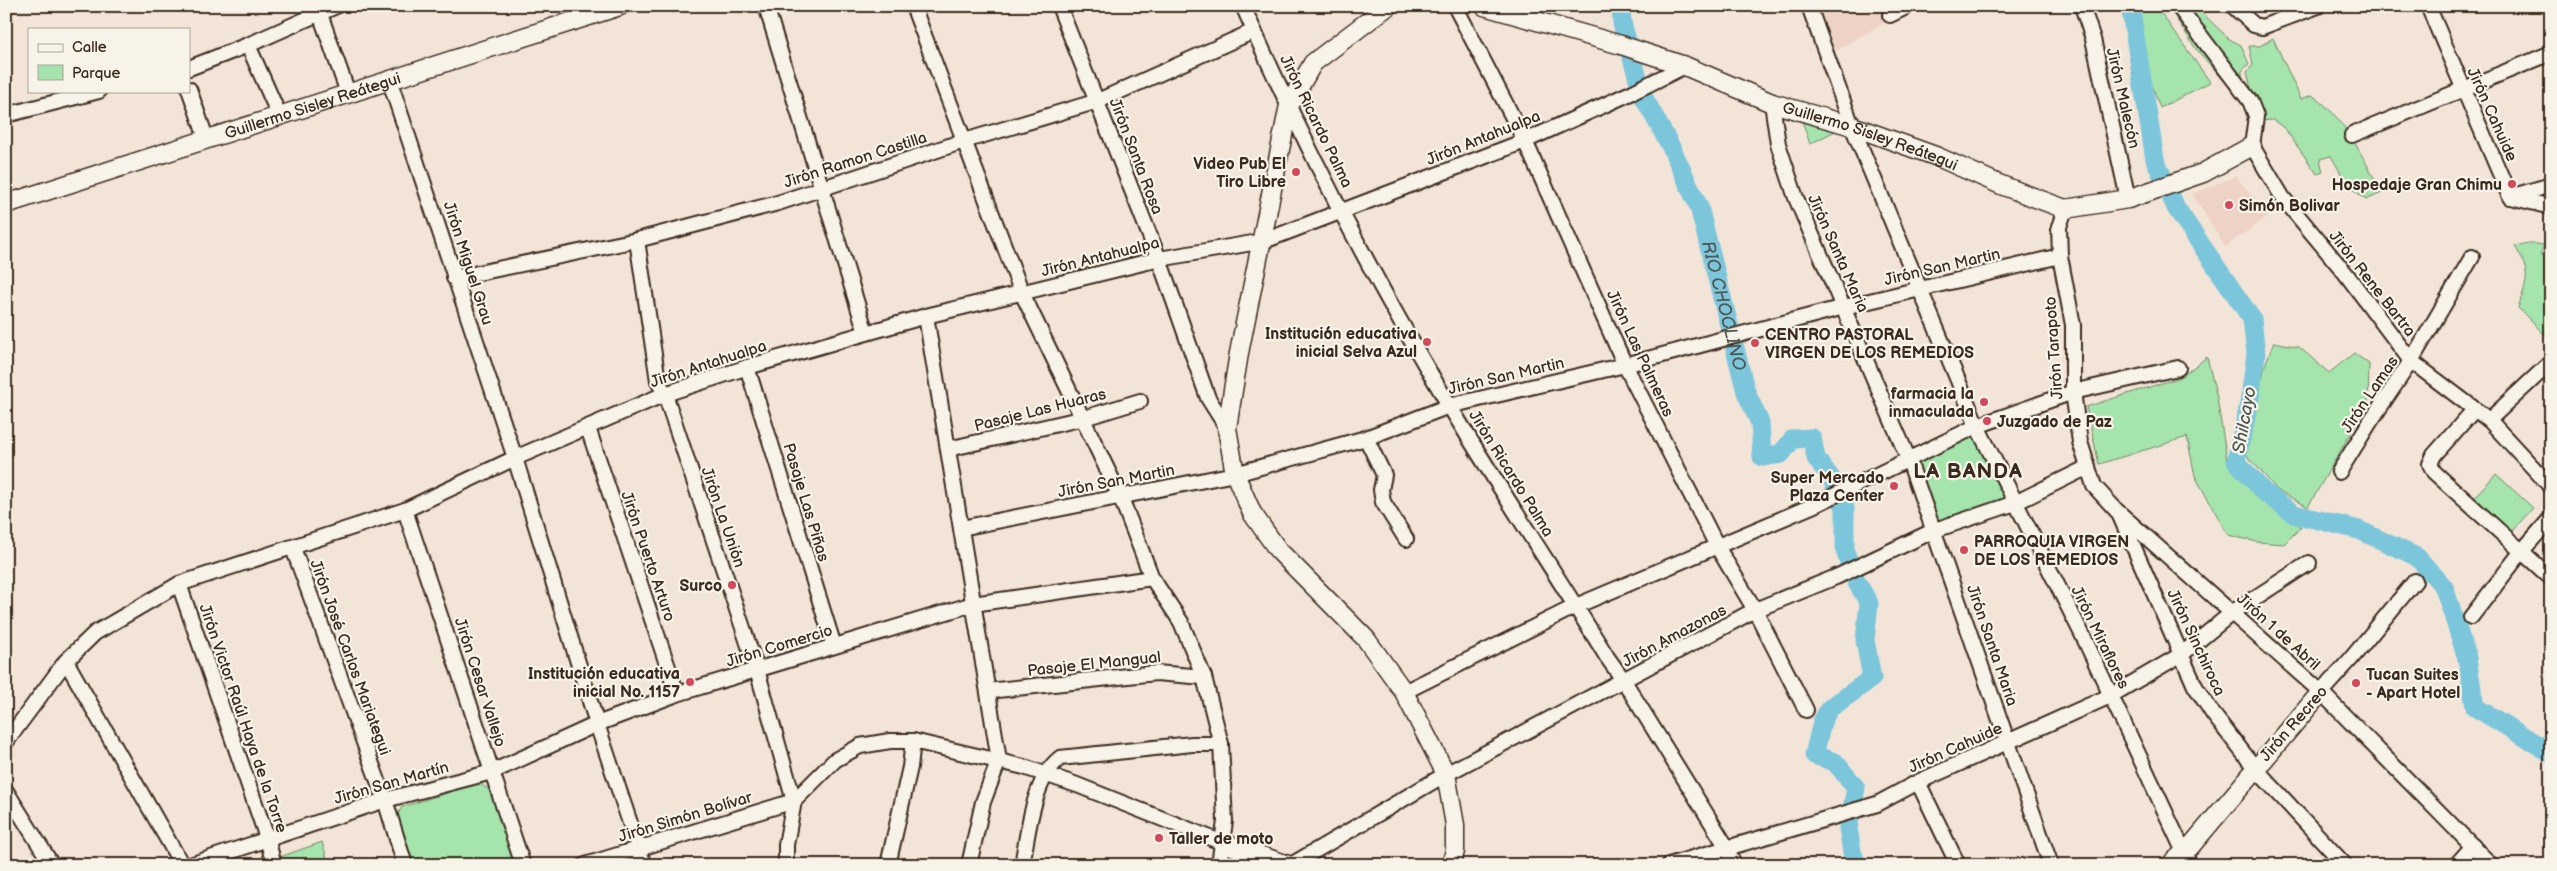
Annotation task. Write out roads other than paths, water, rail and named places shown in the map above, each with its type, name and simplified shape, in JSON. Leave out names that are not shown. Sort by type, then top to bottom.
[{"type":"main road","name":"Guillermo Sisley Reátegui","points":[[6,204],[620,6]]},
{"type":"main road","points":[[1388,6],[1313,63],[1290,105],[1264,241],[1239,353],[1227,428],[1235,474],[1252,513],[1278,550],[1366,639],[1404,692],[1446,774],[1455,825],[1455,851],[1451,865]]},
{"type":"main road","name":"Guillermo Sisley Reátegui","points":[[1484,6],[1621,45],[1685,66],[1772,103],[1852,126],[1938,157],[2001,185],[2065,209],[2128,199],[2202,173],[2252,146]]},
{"type":"main road","name":"Jirón Recreo","points":[[2181,861],[2190,847],[2320,692]]},
{"type":"main road","points":[[1223,843],[1289,865]]},
{"type":"street","points":[[190,68],[248,45],[336,6]]},
{"type":"street","points":[[766,6],[866,333]]},
{"type":"street","points":[[913,6],[1022,293],[1121,498],[1152,578],[1181,622],[1204,677],[1220,744],[1225,821],[1219,865]]},
{"type":"street","name":"Jirón Santa Rosa","points":[[1059,6],[1098,101],[1208,398],[1227,428]]},
{"type":"street","name":"Jirón Ricardo Palma","points":[[1243,6],[1341,212],[1404,329],[1449,406],[1624,681],[1726,846],[1734,865]]},
{"type":"street","name":"Jirón Las Palmeras","points":[[1455,6],[1525,141],[1625,365],[1718,548],[1755,610],[1806,710]]},
{"type":"street","name":"Jirón Miraflores","points":[[1809,6],[1852,126],[1977,426],[2014,503],[2084,638],[2181,861]]},
{"type":"street","points":[[1890,15],[1908,6]]},
{"type":"street","name":"Jirón Malecón","points":[[2082,6],[2095,48],[2128,199]]},
{"type":"street","points":[[2178,6],[2250,101],[2256,116],[2252,146]]},
{"type":"street","points":[[2233,6],[2254,25],[2262,27],[2318,6]]},
{"type":"street","name":"Jirón Cahuide","points":[[2428,6],[2462,89],[2510,197]]},
{"type":"street","points":[[320,14],[348,93]]},
{"type":"street","name":"Jirón Ramon Castilla","points":[[454,278],[637,240],[778,203],[964,141],[1098,101],[1254,31]]},
{"type":"street","points":[[248,45],[279,115]]},
{"type":"street","points":[[2352,135],[2551,53]]},
{"type":"street","name":"Jirón Antahualpa","points":[[6,742],[66,661],[95,633],[179,584],[405,510],[515,458],[665,394],[747,367],[926,316],[1158,259],[1264,241],[1525,141],[1685,66]]},
{"type":"street","name":"Jirón Miguel Grau","points":[[390,79],[454,278],[515,458],[597,724],[644,865]]},
{"type":"street","points":[[6,115],[95,92]]},
{"type":"street","points":[[190,92],[206,138]]},
{"type":"street","name":"Jirón Santa Maria","points":[[1772,103],[1778,144],[1796,198],[1908,458],[2009,742],[2050,865]]},
{"type":"street","name":"Jirón Rene Bartra","points":[[2252,146],[2283,198],[2346,274],[2411,362],[2489,420],[2551,487]]},
{"type":"street","points":[[2510,197],[2551,185]]},
{"type":"street","points":[[2510,197],[2551,207]]},
{"type":"street","name":"Jirón Tarapoto","points":[[2065,209],[2060,227],[2060,256],[2072,324],[2073,392],[2080,442],[2088,467]]},
{"type":"street","name":"Jirón La Unión","points":[[637,240],[656,368],[757,670],[794,802]]},
{"type":"street","name":"Jirón San Martin","points":[[961,528],[1121,498],[1235,474],[1366,438],[1449,406],[1625,365],[1920,288],[2060,256]]},
{"type":"street","name":"Jirón Lamas","points":[[2339,472],[2411,362],[2472,256]]},
{"type":"street","points":[[926,316],[999,760],[983,802],[969,865]]},
{"type":"street","points":[[2489,420],[2551,362]]},
{"type":"street","name":"Pasaje Las Piñas","points":[[747,367],[834,646]]},
{"type":"street","points":[[1404,692],[1576,606],[1718,548],[1856,485],[1977,426],[2073,392],[2178,368]]},
{"type":"street","name":"Pasaje Las Huaras","points":[[948,448],[1084,418],[1140,401]]},
{"type":"street","points":[[2474,410],[2434,455],[2430,464],[2434,472],[2551,578]]},
{"type":"street","name":"Jirón Puerto Arturo","points":[[588,428],[677,694]]},
{"type":"street","points":[[1366,438],[1384,476],[1381,490],[1383,502],[1406,539]]},
{"type":"street","name":"Jirón Amazonas","points":[[1289,865],[1446,774],[1755,610],[1836,577],[1863,562],[1934,530],[2014,503],[2088,467]]},
{"type":"street","name":"Jirón 1 de Abril","points":[[2088,467],[2094,486],[2117,511],[2233,612],[2320,692],[2491,865]]},
{"type":"street","name":"Jirón Cesar Vallejo","points":[[405,510],[523,865]]},
{"type":"street","name":"Jirón Sinchiroca","points":[[2117,511],[2195,686],[2212,714],[2255,768],[2346,865]]},
{"type":"street","points":[[2471,617],[2522,551],[2551,518]]},
{"type":"street","name":"Jirón José Carlos Mariategui","points":[[293,548],[385,800],[405,865]]},
{"type":"street","name":"Jirón Cahuide","points":[[1669,865],[1726,846],[1828,820],[1876,804],[1918,782],[2110,696],[2182,654],[2233,612],[2309,563]]},
{"type":"street","name":"Jirón Comercio","points":[[597,724],[677,694],[973,604],[1152,578]]},
{"type":"street","name":"Jirón Recreo","points":[[2320,692],[2350,660],[2415,581]]},
{"type":"street","name":"Jirón Victor Raúl Haya de la Torre","points":[[179,584],[267,838],[274,865]]},
{"type":"street","points":[[66,661],[182,865]]},
{"type":"street","name":"Pasaje El Mangual","points":[[988,692],[1156,673],[1204,677]]},
{"type":"street","name":"Jirón San Martín","points":[[190,865],[385,800],[492,772],[597,724]]},
{"type":"street","points":[[888,865],[910,767],[913,741]]},
{"type":"street","points":[[786,865],[786,845],[794,802],[835,760],[860,746],[913,741],[999,760],[1046,774],[1223,843]]},
{"type":"street","points":[[1022,865],[1032,810],[1046,774],[1055,762],[1066,756],[1192,744],[1220,744]]},
{"type":"street","points":[[1918,782],[1958,865]]},
{"type":"street","points":[[6,791],[52,865]]},
{"type":"street","name":"Jirón Simón Bolívar","points":[[586,865],[794,802]]},
{"type":"street","points":[[2456,865],[2473,846]]},
{"type":"waterway","name":"RIO CHOCLINO","points":[[1621,6],[1622,23],[1643,96],[1670,145],[1699,207],[1746,392],[1760,423],[1762,457],[1781,454],[1793,439],[1812,438],[1816,458],[1833,481],[1845,508],[1845,551],[1856,581],[1869,603],[1865,640],[1872,678],[1829,709],[1822,722],[1814,755],[1835,762],[1856,788],[1848,828],[1852,852],[1857,865]]},
{"type":"waterway","name":"Shilcayo","points":[[2130,6],[2155,159],[2176,208],[2252,319],[2256,354],[2250,399],[2236,461],[2264,492],[2294,514],[2359,530],[2417,557],[2444,587],[2467,658],[2475,707],[2551,753]]},
{"type":"place","name":"Video Pub El Tiro Libre","points":[[1296,172]]},
{"type":"place","name":"Hospedaje Gran Chimu","points":[[2512,184]]},
{"type":"place","name":"Simón Bolivar","points":[[2229,205]]},
{"type":"place","name":"Institución educativa inicial Selva Azul","points":[[1427,342]]},
{"type":"place","name":"CENTRO PASTORAL VIRGEN DE LOS REMEDIOS","points":[[1755,343]]},
{"type":"place","name":"farmacia la inmaculada","points":[[1984,402]]},
{"type":"place","name":"Juzgado de Paz","points":[[1987,421]]},
{"type":"place","name":"Super Mercado Plaza Center","points":[[1894,486]]},
{"type":"place","name":"PARROQUIA VIRGEN DE LOS REMEDIOS","points":[[1964,550]]},
{"type":"place","name":"Surco","points":[[732,585]]},
{"type":"place","name":"Institución educativa inicial No. 1157","points":[[690,682]]},
{"type":"place","name":"Tucan Suites - Apart Hotel","points":[[2356,683]]},
{"type":"place","name":"Taller de moto","points":[[1159,838]]},
{"type":"district","name":"LA BANDA","points":[[1968,471]]}]
